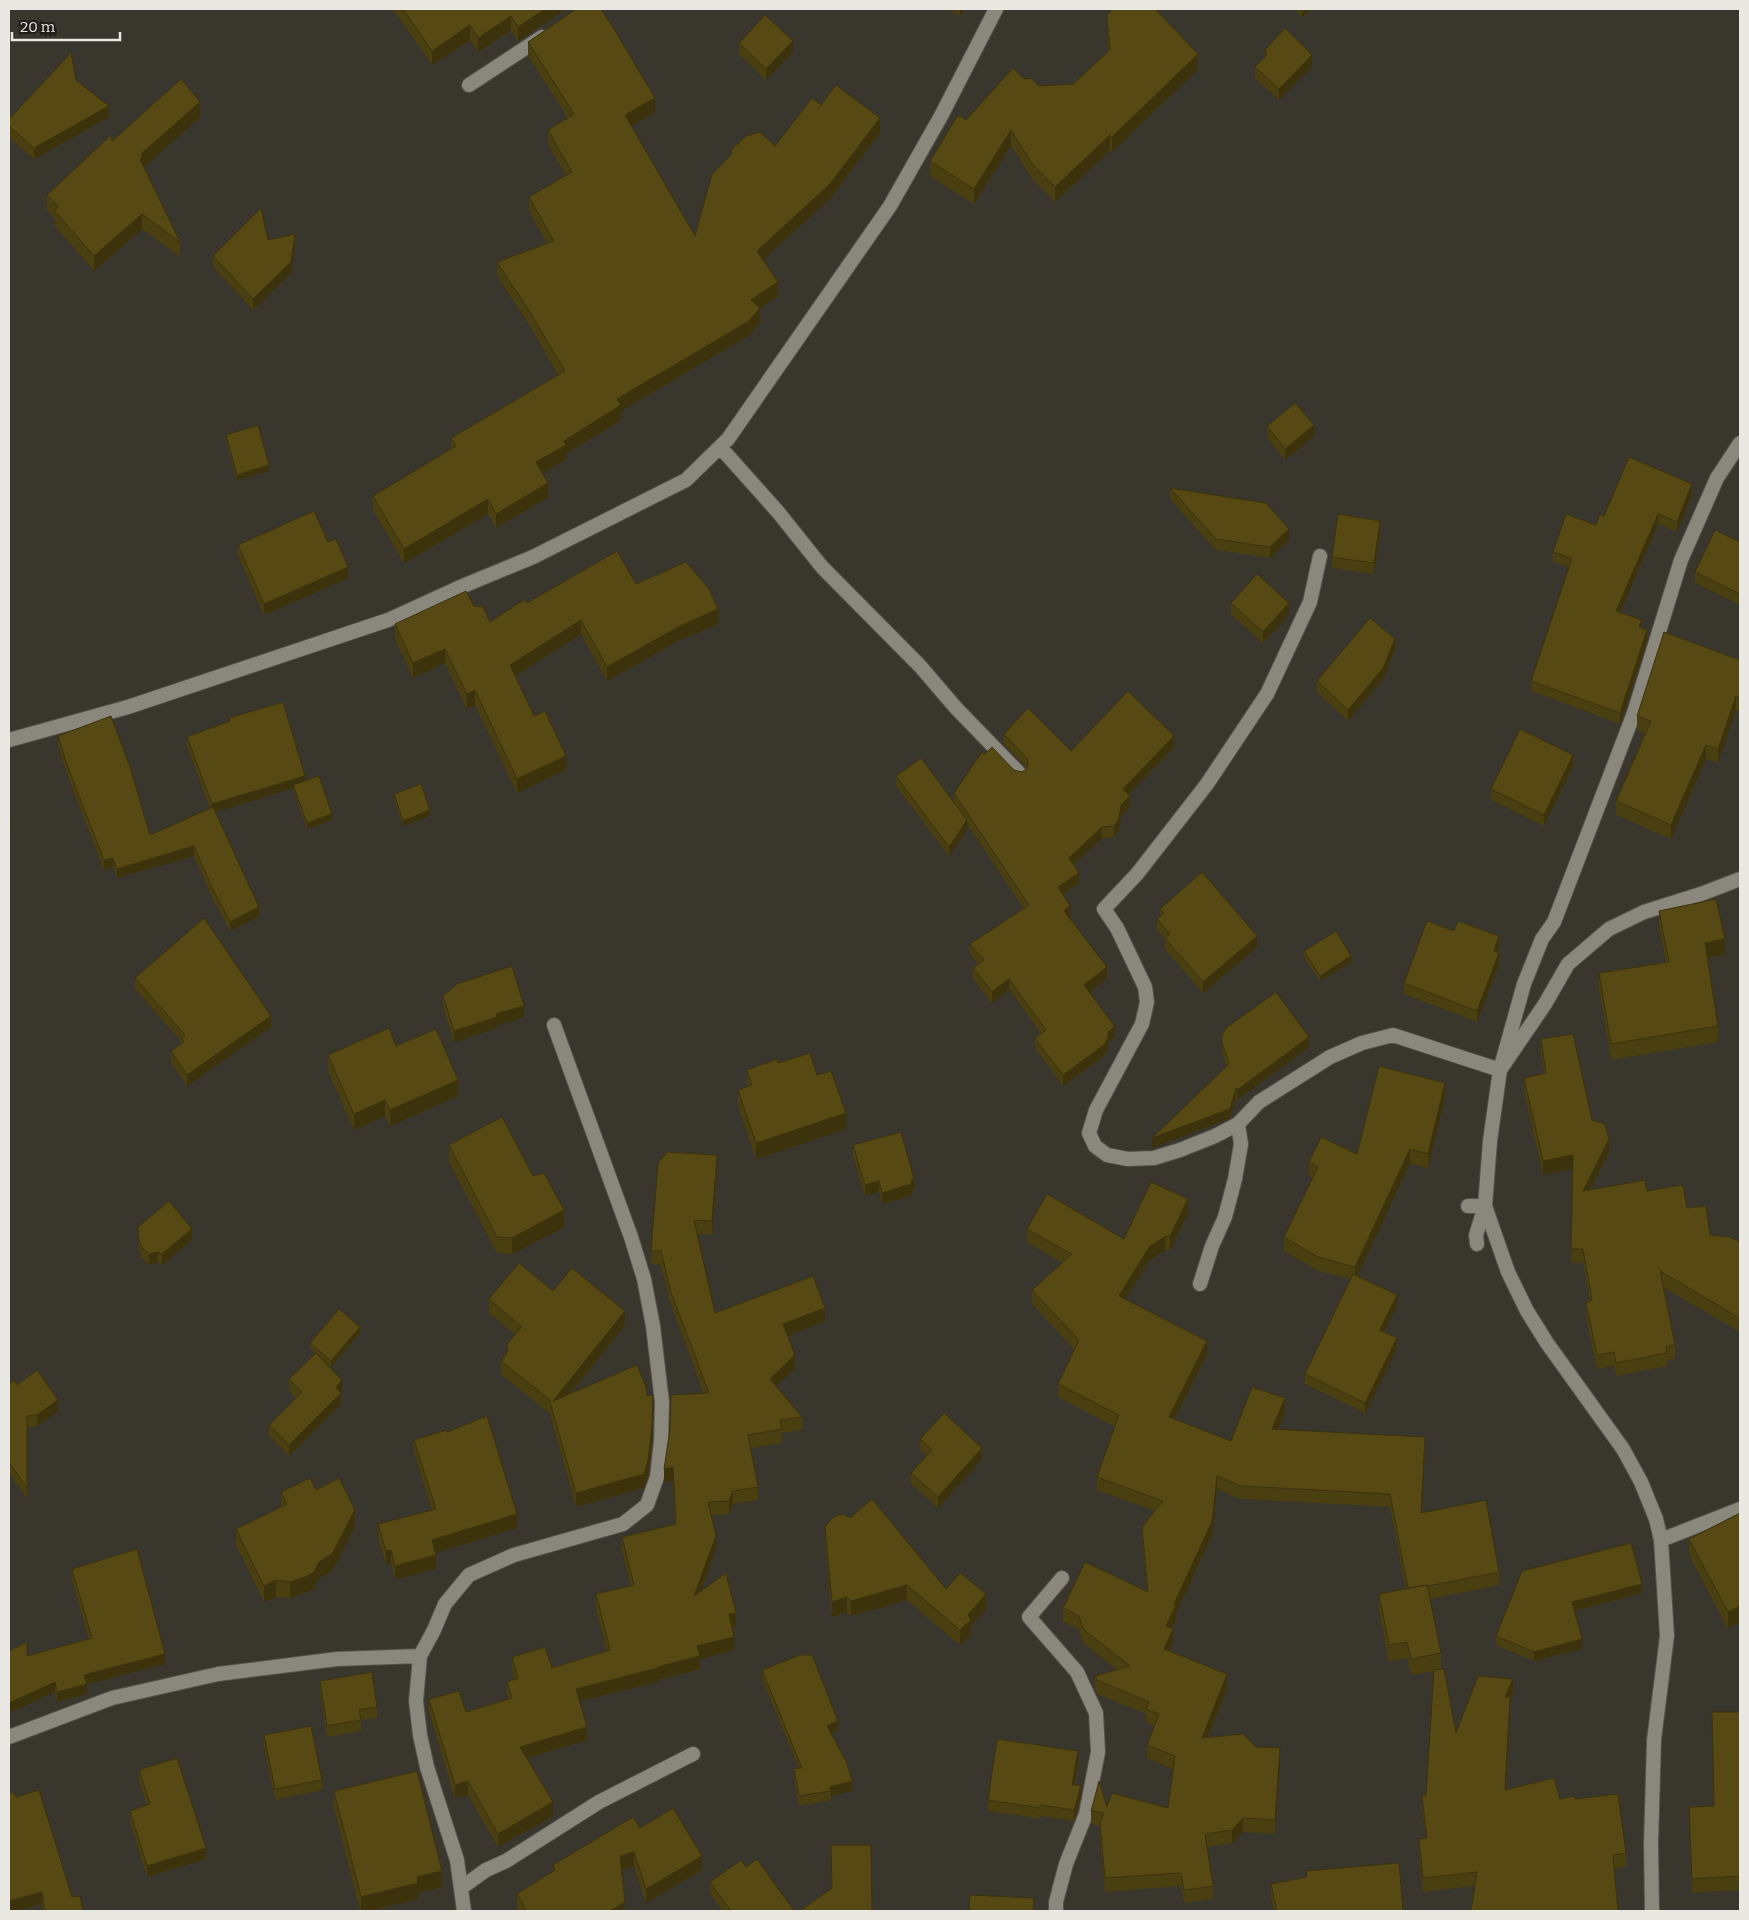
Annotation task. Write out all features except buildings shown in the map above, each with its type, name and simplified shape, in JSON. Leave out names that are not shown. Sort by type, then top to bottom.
[{"type":"street","points":[[9,740],[128,707],[388,620],[533,557],[686,480],[728,439],[890,206],[941,116],[996,9]]},
{"type":"street","points":[[469,85],[552,30]]},
{"type":"street","points":[[1477,1244],[1476,1234],[1485,1206],[1490,1141],[1500,1070],[1524,984],[1542,940],[1554,922],[1634,713],[1681,560],[1717,478],[1740,443]]},
{"type":"street","points":[[720,447],[778,512],[822,567],[920,666],[956,708],[1020,774]]},
{"type":"street","points":[[1320,556],[1310,602],[1267,694],[1207,784],[1137,874],[1104,909],[1117,928],[1145,987],[1147,1002],[1142,1024],[1096,1110],[1089,1133],[1095,1146],[1107,1155],[1128,1159],[1154,1158],[1215,1136],[1238,1124],[1259,1102],[1330,1058],[1362,1043],[1393,1035],[1500,1070]]},
{"type":"street","points":[[1500,1070],[1568,964],[1609,929],[1644,912],[1701,894],[1740,879]]},
{"type":"street","points":[[464,1911],[457,1860],[427,1767],[420,1735],[416,1701],[420,1656],[445,1604],[469,1575],[514,1555],[624,1524],[647,1505],[657,1477],[662,1402],[654,1326],[644,1279],[631,1237],[554,1025]]},
{"type":"street","points":[[1200,1284],[1212,1246],[1225,1217],[1235,1179],[1241,1144],[1238,1124]]},
{"type":"street","points":[[1468,1206],[1485,1206]]},
{"type":"street","points":[[1485,1206],[1508,1272],[1527,1311],[1547,1344],[1624,1449],[1641,1482],[1656,1520],[1661,1540],[1667,1636],[1654,1740],[1651,1844],[1652,1911]]},
{"type":"street","points":[[1661,1540],[1740,1509]]},
{"type":"street","points":[[1056,1911],[1056,1902],[1066,1864],[1086,1814],[1098,1752],[1096,1713],[1077,1672],[1029,1617],[1062,1578]]},
{"type":"street","points":[[9,1737],[112,1698],[218,1674],[337,1659],[420,1656]]},
{"type":"street","points":[[462,1888],[486,1870],[506,1861],[599,1802],[693,1754]]}]
